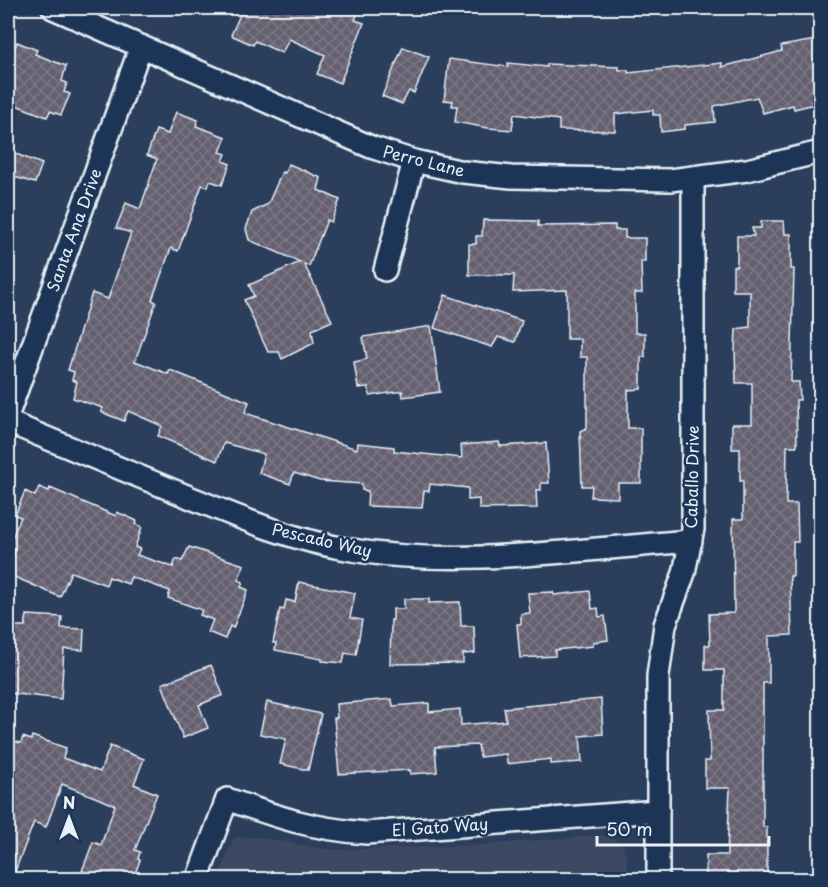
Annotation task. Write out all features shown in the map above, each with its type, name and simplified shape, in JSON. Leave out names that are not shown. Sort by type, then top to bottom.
[{"type":"street","name":"Perro Lane","points":[[53,8],[370,147],[414,161],[463,172],[511,177],[693,178],[747,170],[820,152]]},
{"type":"street","name":"Santa Ana Drive","points":[[8,414],[141,46]]},
{"type":"street","points":[[384,270],[414,161]]},
{"type":"street","name":"Caballo Drive","points":[[658,879],[658,676],[665,625],[684,573],[691,541],[693,178]]},
{"type":"street","name":"Pescado Way","points":[[8,422],[245,520],[298,538],[350,550],[405,557],[454,558],[691,541]]},
{"type":"street","name":"El Gato Way","points":[[197,879],[226,799],[294,824],[366,833],[658,811]]},
{"type":"shaded area","points":[[604,835],[622,843],[627,859],[627,879],[218,879],[234,838],[257,837],[330,850],[481,845]]},
{"type":"building","points":[[243,8],[360,8],[355,20],[364,23],[340,83],[317,74],[325,55],[289,39],[282,53],[255,41],[253,45],[231,35]]},
{"type":"building","points":[[815,40],[820,62],[820,78],[813,80],[819,103],[794,109],[793,105],[763,113],[757,97],[714,106],[715,122],[685,125],[685,129],[661,132],[660,115],[653,115],[653,110],[615,114],[615,131],[559,130],[559,120],[514,114],[512,130],[488,128],[455,122],[457,106],[452,106],[453,101],[444,100],[449,59],[508,67],[508,63],[547,67],[547,64],[619,67],[619,70],[628,70],[628,73],[722,63],[722,67],[782,51],[781,46]]},
{"type":"building","points":[[17,42],[37,50],[35,54],[66,66],[62,81],[67,83],[64,92],[70,94],[61,115],[50,111],[47,117],[8,102],[8,66]]},
{"type":"building","points":[[403,47],[429,57],[414,93],[409,91],[402,104],[382,96]]},
{"type":"building","points":[[176,112],[198,120],[196,126],[226,137],[220,152],[226,154],[223,161],[230,164],[222,185],[210,181],[208,187],[202,185],[178,251],[171,248],[152,300],[156,302],[135,361],[168,374],[170,370],[249,402],[245,413],[357,449],[358,443],[394,447],[394,451],[462,458],[461,445],[499,442],[500,446],[546,443],[549,483],[541,483],[541,490],[536,490],[537,508],[479,509],[479,499],[468,500],[468,488],[430,484],[429,491],[424,491],[422,508],[367,506],[368,491],[362,490],[362,484],[320,481],[294,473],[290,484],[259,473],[264,454],[224,443],[217,461],[158,436],[162,426],[128,411],[124,421],[101,412],[103,408],[73,398],[77,382],[72,380],[74,372],[68,370],[92,293],[108,299],[131,233],[116,228],[126,203],[140,209],[157,159],[147,155],[156,130],[168,134]]},
{"type":"building","points":[[8,151],[42,164],[35,183],[8,175]]},
{"type":"building","points":[[289,164],[321,178],[318,190],[340,200],[331,222],[327,220],[309,266],[304,264],[332,321],[312,330],[314,343],[282,359],[279,352],[268,352],[244,300],[254,296],[249,285],[300,262],[249,240],[246,229],[252,212],[268,204],[282,172],[285,173]]},
{"type":"building","points":[[483,220],[538,221],[538,226],[615,225],[615,230],[625,230],[625,238],[645,238],[645,262],[641,262],[642,293],[635,293],[635,333],[645,333],[645,357],[641,357],[641,389],[628,390],[628,428],[641,428],[641,483],[618,483],[618,498],[591,497],[592,486],[582,486],[580,431],[587,428],[587,357],[580,357],[580,339],[567,339],[567,290],[513,292],[514,275],[469,275],[469,244],[476,244],[476,236],[482,236]]},
{"type":"building","points":[[761,221],[784,221],[785,234],[791,234],[791,269],[794,269],[791,382],[799,382],[800,400],[796,400],[797,446],[787,446],[786,504],[797,504],[798,542],[793,542],[793,576],[790,576],[792,635],[769,636],[769,683],[763,683],[763,827],[767,827],[767,879],[706,879],[706,855],[727,855],[730,788],[705,788],[705,761],[710,761],[709,710],[724,710],[724,670],[705,670],[705,645],[710,645],[709,614],[734,613],[733,519],[743,519],[743,481],[740,481],[740,449],[732,449],[732,424],[752,424],[752,383],[736,383],[735,350],[736,329],[750,327],[750,291],[733,291],[733,266],[737,266],[737,236],[754,236],[752,228],[761,228]]},
{"type":"building","points":[[445,295],[522,321],[515,342],[498,337],[492,347],[434,328]]},
{"type":"building","points":[[431,326],[440,392],[403,397],[402,391],[370,396],[368,387],[358,388],[354,362],[367,359],[363,337]]},
{"type":"building","points":[[39,487],[49,491],[50,488],[116,516],[117,512],[137,521],[136,524],[142,527],[135,547],[140,549],[137,555],[173,567],[176,559],[182,561],[189,547],[244,565],[238,580],[243,582],[241,587],[248,590],[233,628],[230,626],[225,639],[208,632],[213,620],[200,615],[202,610],[168,598],[170,591],[131,577],[128,584],[109,577],[106,585],[71,572],[60,597],[8,574],[15,550],[8,547],[21,517],[15,515],[25,491],[35,496]]},
{"type":"building","points":[[299,582],[355,593],[350,618],[362,620],[356,655],[345,653],[343,663],[322,661],[322,659],[275,650],[276,643],[273,643],[280,609],[284,610],[286,600],[295,602]]},
{"type":"building","points":[[590,591],[592,609],[598,608],[599,617],[605,616],[608,640],[593,642],[593,646],[555,650],[555,656],[520,658],[517,624],[521,624],[521,614],[530,613],[528,593],[553,592],[554,595]]},
{"type":"building","points":[[404,599],[429,599],[429,603],[460,602],[461,626],[474,626],[475,653],[463,654],[463,663],[390,664],[393,609],[404,609]]},
{"type":"building","points":[[27,615],[62,617],[61,628],[84,629],[83,650],[64,649],[61,699],[8,693],[8,626],[25,626]]},
{"type":"building","points":[[211,665],[223,695],[199,705],[208,728],[183,738],[162,684]]},
{"type":"building","points":[[392,699],[393,706],[429,703],[429,712],[460,709],[461,725],[506,721],[504,708],[601,699],[603,734],[580,736],[582,762],[551,764],[551,759],[507,764],[506,754],[480,757],[478,745],[435,747],[437,772],[410,774],[410,770],[339,774],[334,718],[337,718],[336,704]]},
{"type":"building","points":[[267,702],[321,714],[308,770],[280,764],[286,739],[260,734]]},
{"type":"building","points":[[32,736],[66,748],[63,758],[100,772],[110,746],[144,759],[134,784],[157,794],[135,850],[140,852],[138,859],[140,860],[133,879],[107,879],[82,871],[93,842],[101,845],[115,805],[62,784],[46,827],[34,822],[12,879],[8,879],[8,740],[21,743],[23,737],[31,740]]}]
